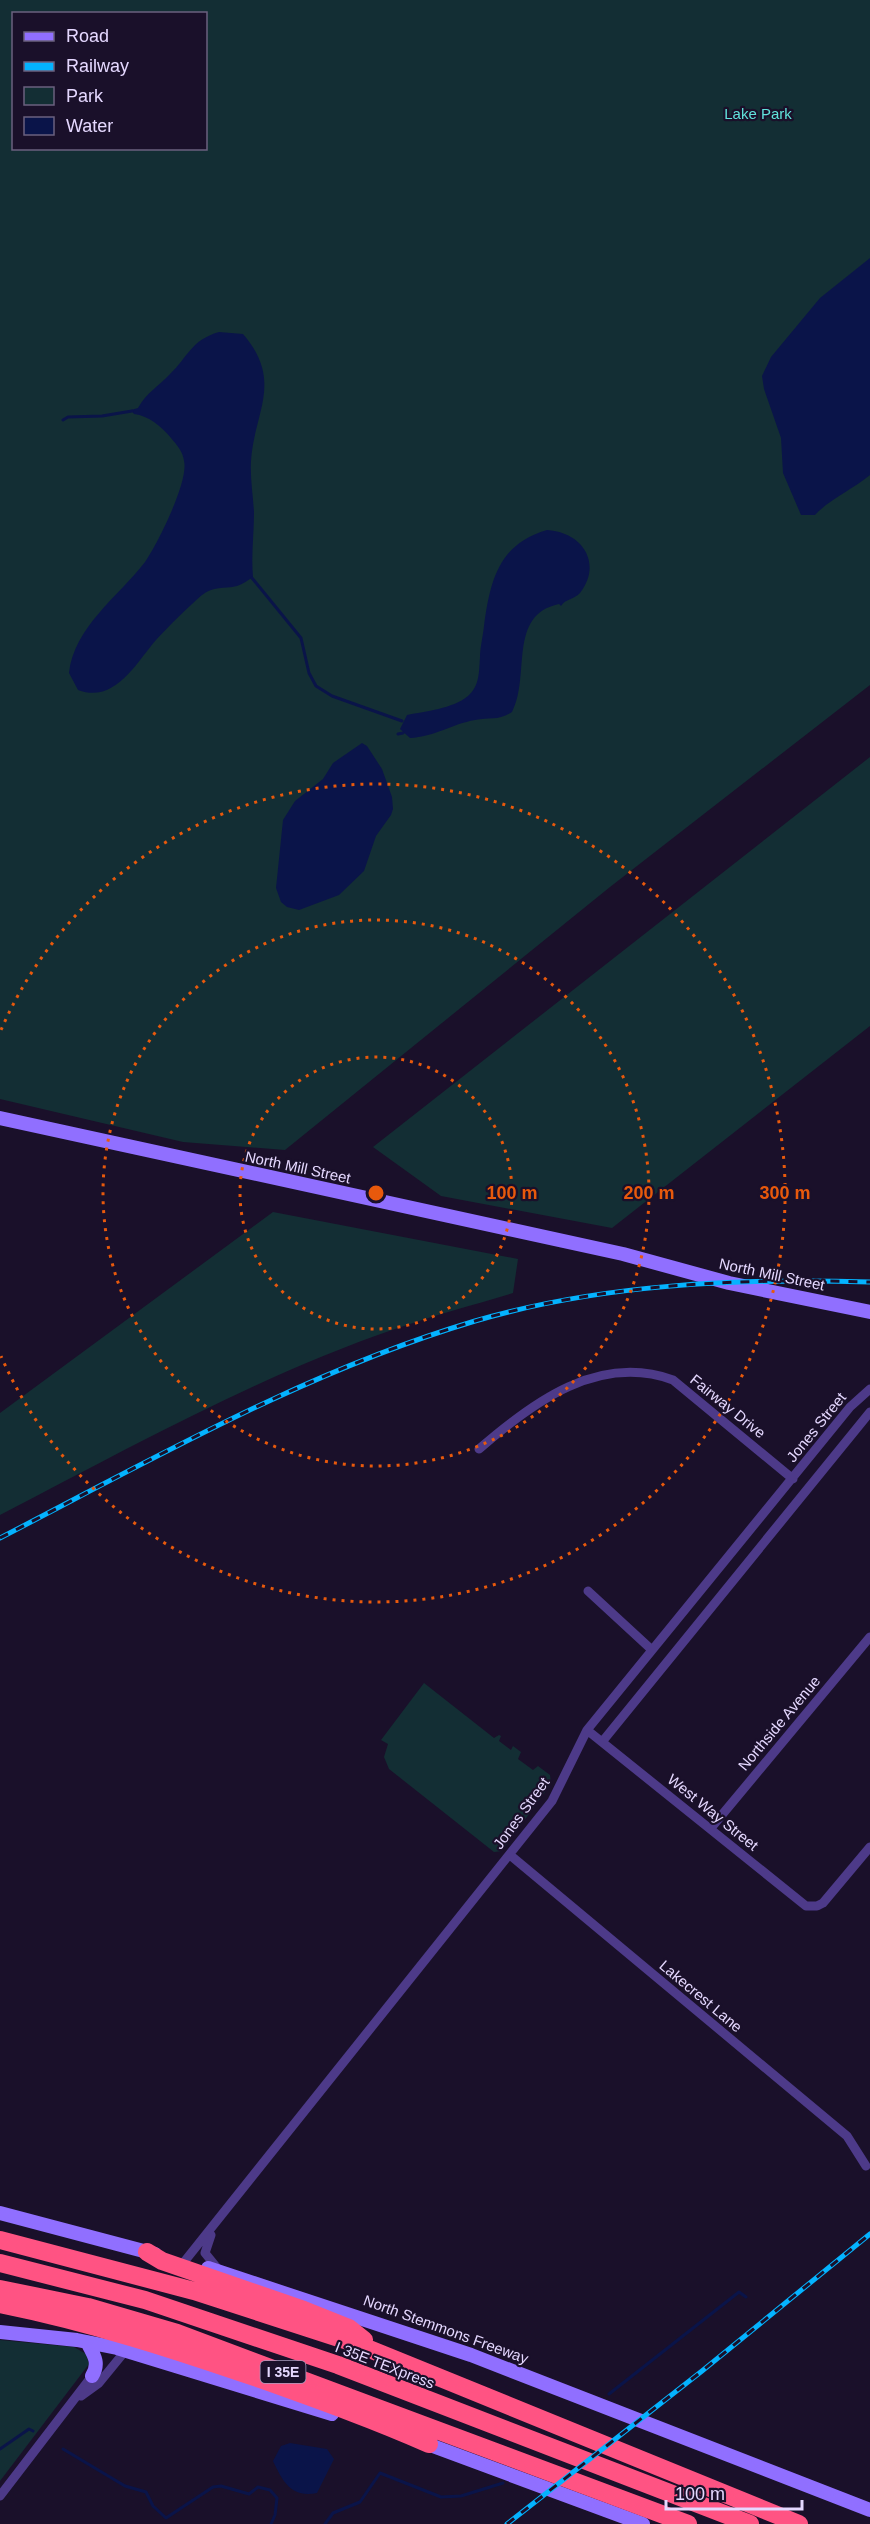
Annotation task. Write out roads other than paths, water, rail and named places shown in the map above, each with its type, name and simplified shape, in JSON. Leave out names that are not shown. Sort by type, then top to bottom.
[{"type":"highway","points":[[0,2240],[138,2275],[224,2300],[383,2354],[799,2524]]},
{"type":"highway","points":[[147,2252],[162,2261],[217,2278],[349,2328],[383,2354]]},
{"type":"highway","name":"I 35E TEXpress","points":[[0,2263],[145,2300],[338,2365],[750,2524]]},
{"type":"highway","points":[[0,2276],[34,2284],[88,2307]]},
{"type":"highway","name":"I 35E","points":[[0,2289],[88,2307],[188,2337],[688,2524]]},
{"type":"highway","points":[[0,2304],[85,2322],[207,2361],[374,2419],[429,2444]]},
{"type":"main road","name":"North Mill Street","points":[[0,1118],[623,1254],[729,1283],[870,1312]]},
{"type":"main road","name":"North Stemmons Freeway","points":[[0,2213],[220,2272],[471,2355],[870,2510]]},
{"type":"main road","points":[[0,2332],[87,2342],[126,2350],[429,2444],[642,2524]]},
{"type":"main road","points":[[87,2342],[96,2360],[97,2368],[92,2376]]},
{"type":"street","name":"Fairway Drive","points":[[479,1449],[533,1406],[562,1389],[599,1376],[643,1373],[673,1380],[793,1479]]},
{"type":"street","name":"Jones Street","points":[[184,2262],[216,2225],[552,1801],[587,1730],[850,1407],[870,1389]]},
{"type":"street","points":[[602,1742],[870,1412]]},
{"type":"street","points":[[588,1591],[652,1650]]},
{"type":"street","name":"Northside Avenue","points":[[711,1828],[870,1637]]},
{"type":"street","name":"West Way Street","points":[[587,1730],[806,1906],[817,1906],[824,1903],[870,1847]]},
{"type":"street","name":"Lakecrest Lane","points":[[510,1855],[847,2136],[866,2166]]},
{"type":"street","name":"Jones Street","points":[[216,2225],[206,2245],[205,2253],[220,2272]]},
{"type":"street","points":[[77,2399],[99,2383],[126,2350]]},
{"type":"street","points":[[0,2496],[77,2399],[92,2376]]},
{"type":"water","points":[[870,258],[870,475],[815,515],[801,515],[783,473],[781,438],[764,389],[762,376],[771,357],[820,298]]},
{"type":"water","points":[[219,332],[243,334],[255,351],[262,367],[264,397],[251,461],[254,512],[253,577],[237,586],[214,589],[202,595],[167,628],[132,670],[114,686],[91,693],[78,690],[69,673],[79,641],[99,613],[145,562],[164,528],[182,483],[184,461],[175,443],[154,422],[134,414],[131,410],[138,408],[196,344]]},
{"type":"water","points":[[547,530],[570,536],[579,543],[589,560],[587,582],[578,595],[561,606],[559,604],[543,610],[532,620],[526,634],[520,681],[512,712],[502,717],[480,719],[410,738],[400,729],[407,715],[447,707],[468,696],[475,688],[489,594],[499,567],[517,545],[530,536]]},
{"type":"water","points":[[362,743],[367,746],[382,769],[392,797],[391,815],[376,836],[364,871],[339,895],[299,910],[287,907],[281,902],[276,888],[283,820],[295,801],[323,779],[333,763]]},
{"type":"water","points":[[290,2443],[327,2449],[334,2459],[317,2493],[294,2491],[280,2476],[273,2461],[281,2446]]},
{"type":"waterway","points":[[63,420],[68,417],[102,416],[132,411]]},
{"type":"waterway","points":[[252,578],[301,638],[309,673],[316,686],[332,696],[402,721]]},
{"type":"waterway","points":[[398,734],[403,733]]},
{"type":"waterway","points":[[609,2394],[739,2292],[746,2297]]},
{"type":"waterway","points":[[0,2449],[29,2429],[33,2431]]},
{"type":"waterway","points":[[63,2449],[125,2486],[146,2492],[153,2506],[166,2518],[213,2487],[221,2486],[249,2494],[258,2487],[270,2490],[277,2498],[275,2515],[271,2524]]},
{"type":"waterway","points":[[325,2524],[333,2513],[360,2502],[380,2473],[441,2497],[461,2496],[503,2483]]},
{"type":"railway","points":[[0,1538],[174,1447],[292,1391],[413,1341],[475,1321],[571,1299],[671,1286],[771,1281],[870,1282]]},
{"type":"railway","points":[[507,2524],[702,2371],[870,2234]]},
{"type":"park label","name":"Lake Park","points":[[758,113]]}]
